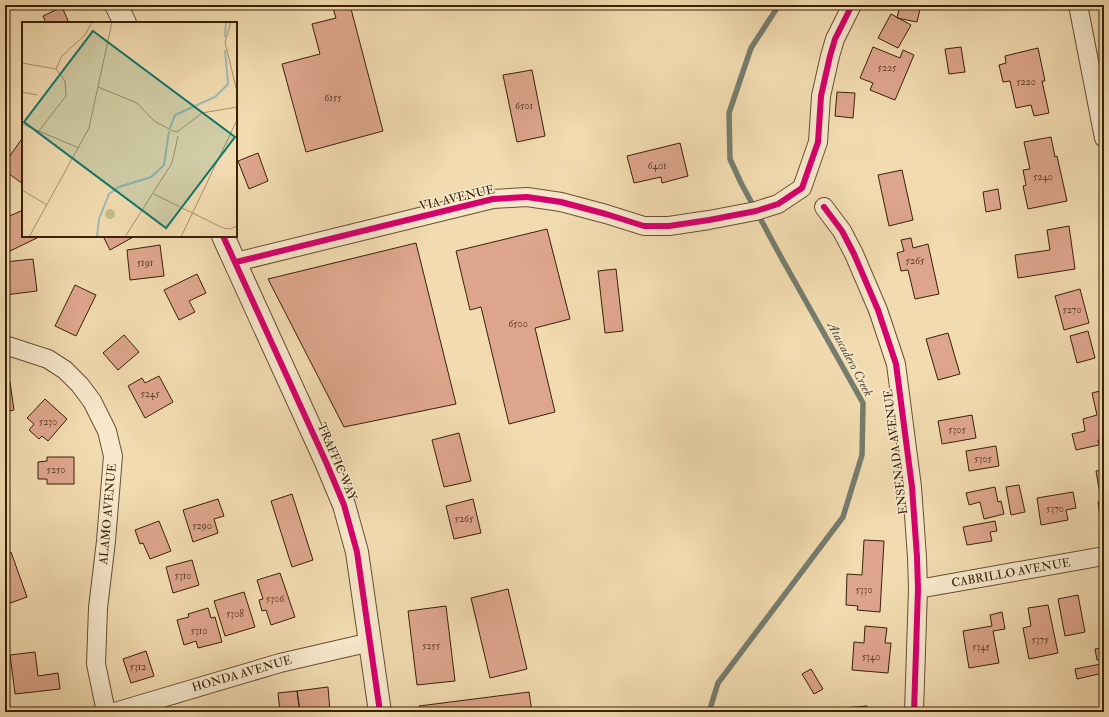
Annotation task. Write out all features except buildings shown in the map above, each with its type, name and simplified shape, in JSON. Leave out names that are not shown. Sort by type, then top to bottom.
[{"type":"street","points":[[116,5],[124,22]]},
{"type":"street","name":"VIA AVENUE","points":[[236,262],[493,199],[528,197],[561,202],[644,226],[669,226],[709,220],[756,211],[778,204],[802,188],[818,142],[821,96],[830,56],[835,39],[852,5]]},
{"type":"street","points":[[1078,5],[1104,138]]},
{"type":"street","name":"ENSENADA AVENUE","points":[[824,207],[842,232],[854,254],[878,310],[896,364],[912,487],[918,590],[914,712]]},
{"type":"street","name":"TRAFFIC WAY","points":[[224,237],[326,462],[344,505],[357,552],[380,712]]},
{"type":"street","name":"ALAMO AVENUE","points":[[5,345],[48,359],[65,370],[80,385],[92,401],[107,431],[113,456],[106,541],[98,608],[96,664],[106,712]]},
{"type":"street","name":"CABRILLO AVENUE","points":[[918,590],[1104,556]]},
{"type":"street","name":"HONDA AVENUE","points":[[115,712],[280,663],[370,642]]},
{"type":"waterway","name":"Atascadero Creek","points":[[709,712],[718,683],[843,517],[862,455],[863,403],[781,257],[741,183],[730,159],[729,113],[751,48],[779,5]]},
{"type":"cycle path","points":[[236,262],[493,199],[527,197],[561,202],[644,226],[669,226],[709,220],[756,211],[778,204],[802,188],[818,142],[821,96],[830,56],[835,39],[852,5]]},
{"type":"cycle path","points":[[824,207],[842,231],[854,254],[878,310],[896,364],[912,487],[917,557],[918,589],[914,712]]},
{"type":"cycle path","points":[[223,237],[326,462],[344,505],[357,552],[380,712]]}]
